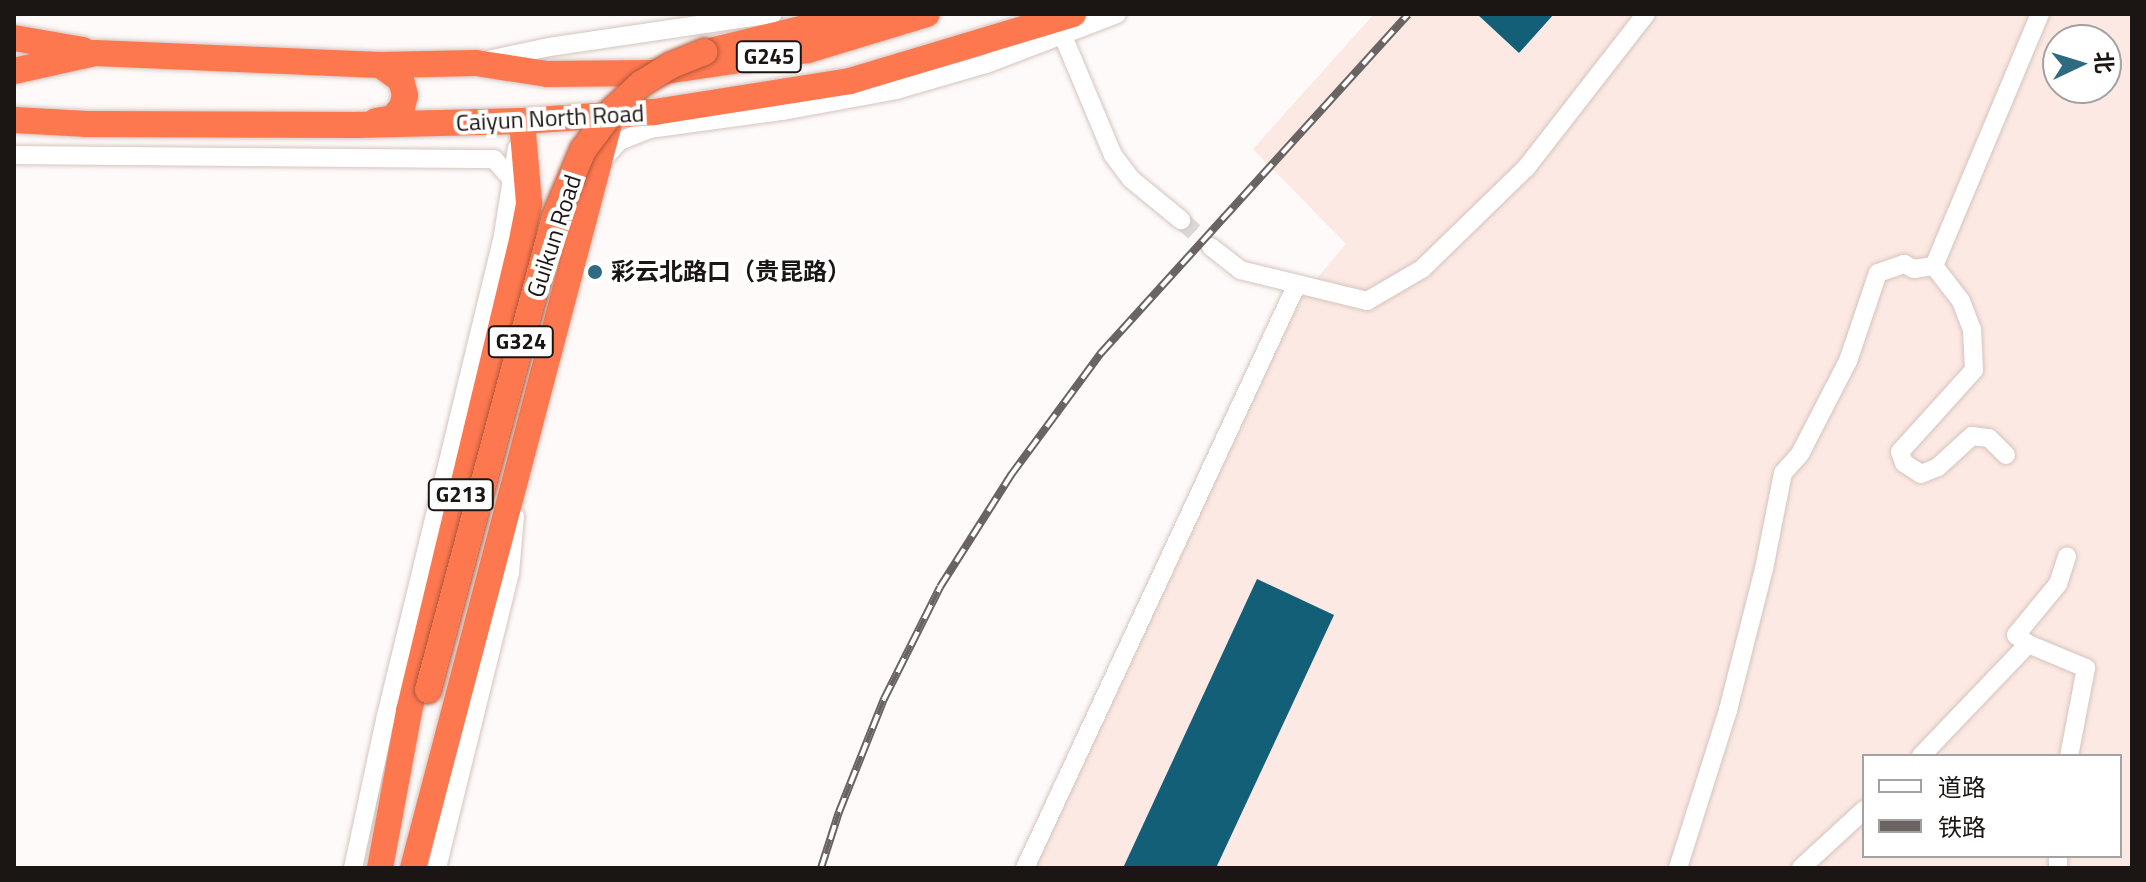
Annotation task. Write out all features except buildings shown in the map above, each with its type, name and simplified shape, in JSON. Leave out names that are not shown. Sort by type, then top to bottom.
[{"type":"highway","name":"Guikun Road","points":[[387,868],[428,690],[554,219],[583,150],[614,109],[641,84],[672,65],[704,52],[863,14]]},
{"type":"highway","name":"Caiyun North Road","points":[[14,71],[95,53],[380,65],[476,63],[547,74],[605,75],[699,68],[808,50],[927,14]]},
{"type":"highway","name":"Caiyun North Road","points":[[14,120],[87,124],[356,125],[611,116],[775,96],[850,81],[1068,25]]},
{"type":"highway","points":[[14,38],[95,53]]},
{"type":"highway","points":[[14,55],[95,53]]},
{"type":"highway","points":[[356,125],[393,118],[402,107],[405,95],[401,80],[380,65]]},
{"type":"highway","name":"Guikun Road","points":[[413,868],[579,227],[611,116]]},
{"type":"highway","points":[[611,116],[649,129]]},
{"type":"highway","name":"G213","points":[[380,868],[409,711],[529,203],[522,121]]},
{"type":"highway","points":[[529,203],[543,192],[560,193],[572,204],[579,227]]},
{"type":"street","points":[[476,63],[549,47],[773,14]]},
{"type":"street","points":[[595,169],[620,141],[649,129],[783,111],[896,90],[986,64],[1068,25],[1117,14]]},
{"type":"street","points":[[1211,247],[1240,270],[1367,301],[1422,269],[1526,168],[1646,14]]},
{"type":"street","points":[[1934,266],[2040,14]]},
{"type":"street","points":[[1068,25],[1113,155],[1131,179],[1181,220]]},
{"type":"street","points":[[353,868],[385,720],[503,235],[522,121]]},
{"type":"street","points":[[14,155],[494,159],[512,180]]},
{"type":"street","points":[[1678,868],[1728,710],[1764,569],[1783,473],[1800,454],[1848,361],[1878,273],[1904,264],[1914,269],[1934,266]]},
{"type":"street","points":[[1934,266],[1961,301],[1972,329],[1974,370],[1900,452],[1904,463],[1921,474],[1938,467],[1972,436],[1989,438],[2006,455]]},
{"type":"street","points":[[1025,868],[1296,286]]},
{"type":"street","points":[[437,868],[510,573],[518,469]]},
{"type":"street","points":[[2067,556],[2058,584],[2016,635],[2028,644],[2086,668],[2069,754]]},
{"type":"street","points":[[1923,754],[2028,644]]},
{"type":"street","points":[[1801,868],[1862,812]]},
{"type":"shaded area","points":[[1374,14],[2132,14],[2132,868],[1034,868],[1291,309],[1346,244],[1253,149]]},
{"type":"tunnel","points":[[1181,220],[1211,247]]},
{"type":"railway","points":[[821,868],[839,812],[884,699],[940,587],[1011,475],[1101,353],[1408,14]]},
{"type":"place","name":"彩云北路口（贵昆路）","points":[[595,272]]}]
